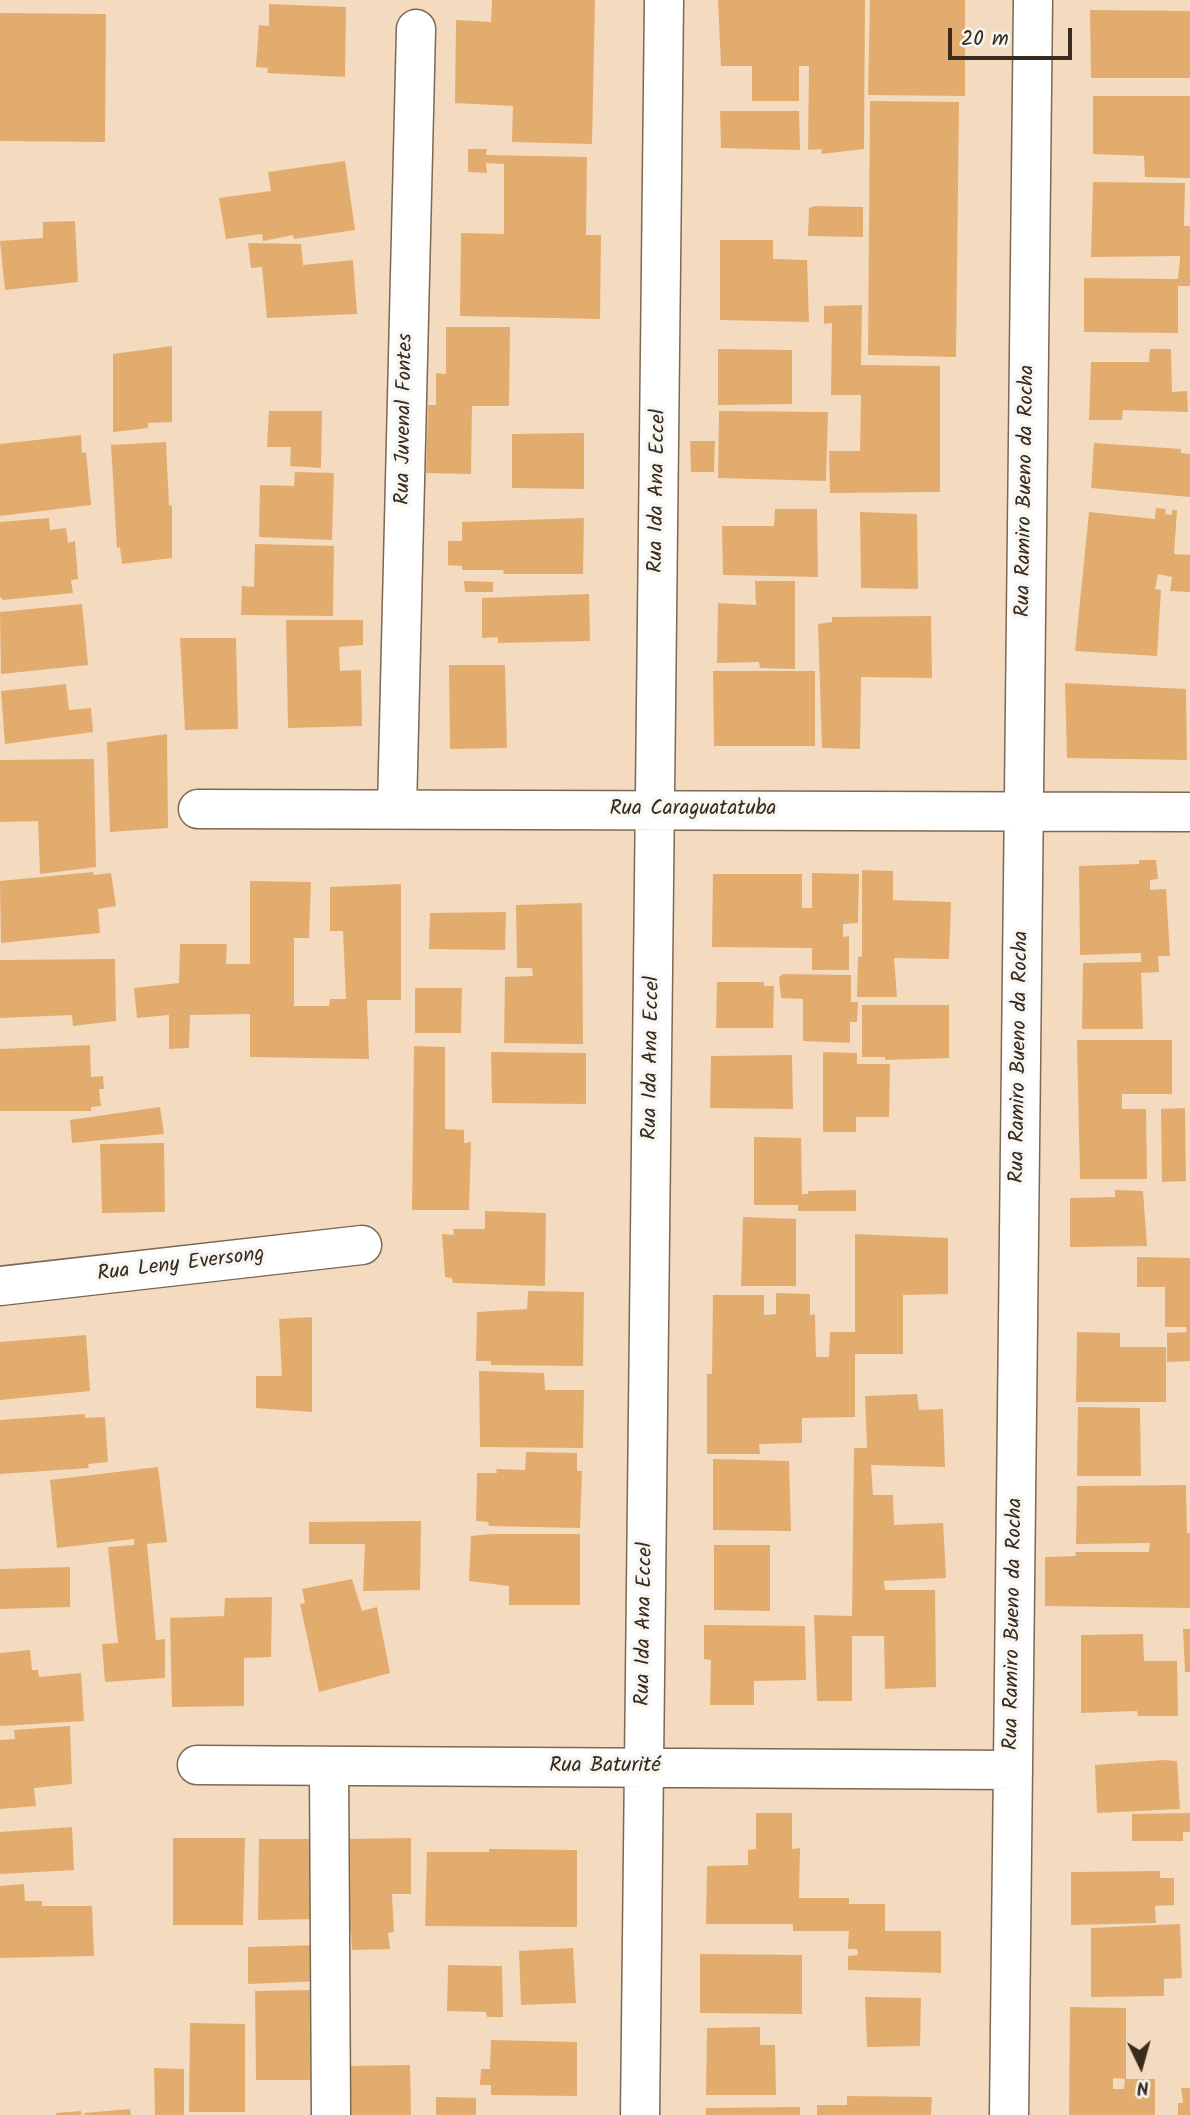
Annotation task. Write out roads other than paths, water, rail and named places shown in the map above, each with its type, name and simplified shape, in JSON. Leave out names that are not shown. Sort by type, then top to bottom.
[{"type":"street","name":"Rua Ida Ana Eccel","points":[[640,2115],[664,0]]},
{"type":"street","name":"Rua Ramiro Bueno da Rocha","points":[[1009,2115],[1033,0]]},
{"type":"street","name":"Rua Juvenal Fontes","points":[[397,809],[416,29]]},
{"type":"street","name":"Rua Caraguatatuba","points":[[198,809],[1188,812]]},
{"type":"street","name":"Rua Leny Eversong","points":[[0,1286],[362,1245]]},
{"type":"street","name":"Rua Baturité","points":[[197,1765],[1013,1770]]},
{"type":"street","points":[[330,1766],[331,2115]]}]
